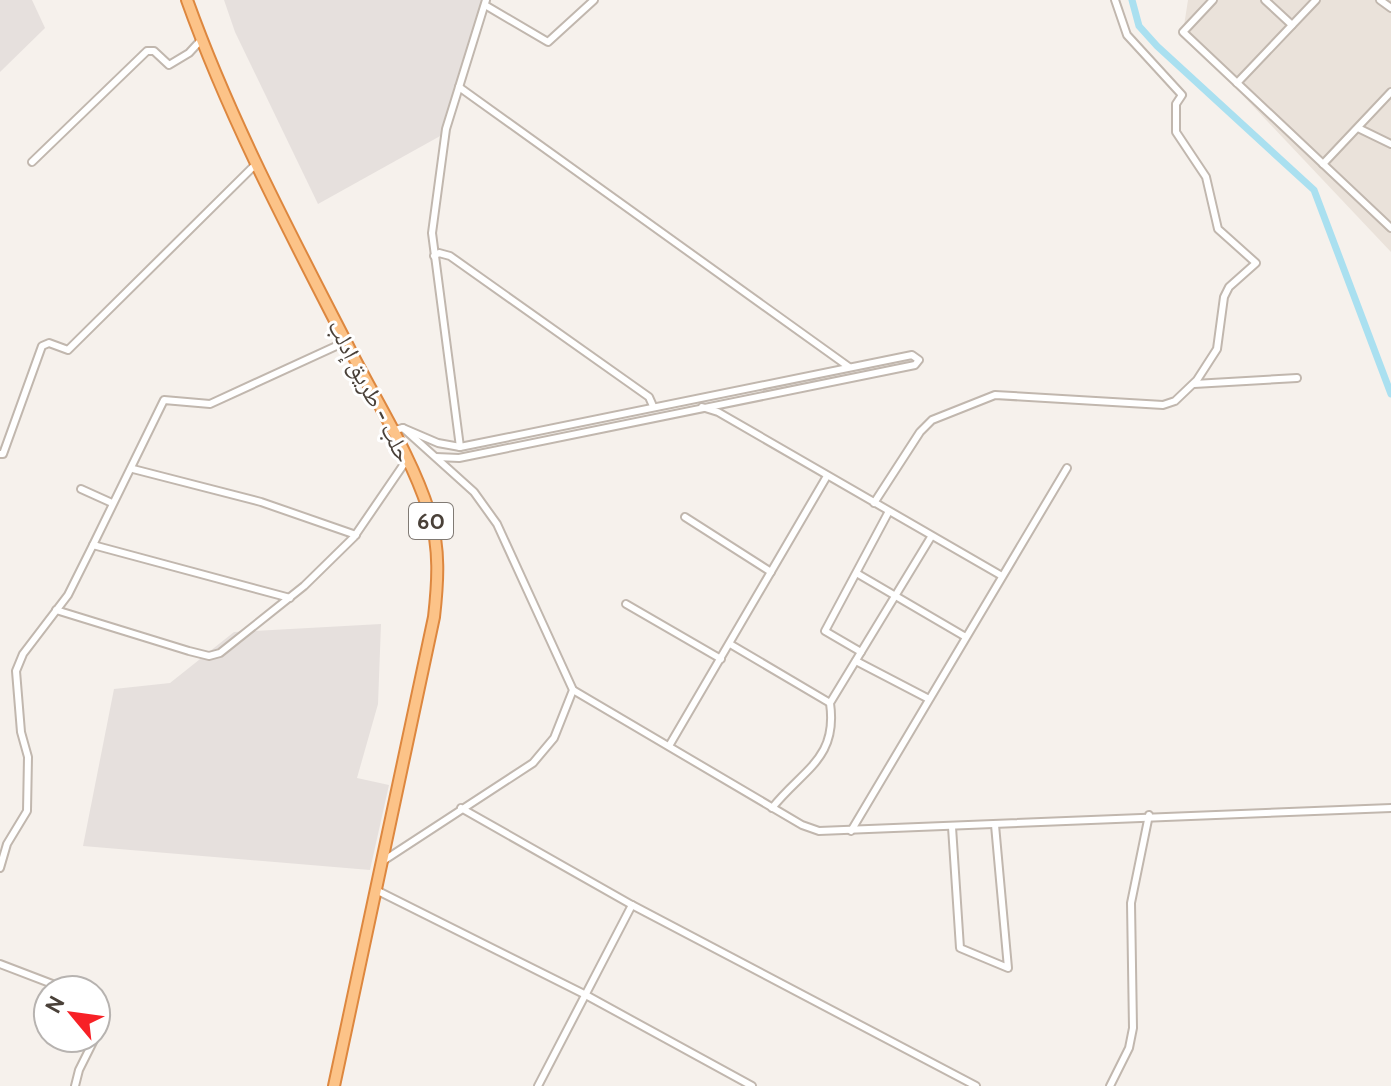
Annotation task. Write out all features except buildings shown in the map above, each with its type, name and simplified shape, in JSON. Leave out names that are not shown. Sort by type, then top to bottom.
[{"type":"highway","name":"حلب - طريق إدلب","points":[[187,0],[201,40],[256,164],[406,461],[432,524],[438,559],[438,587],[378,891],[334,1086]]},
{"type":"street","points":[[460,447],[432,233],[444,138],[459,87],[486,2],[548,42],[594,0]]},
{"type":"street","points":[[874,503],[920,432],[932,420],[995,395],[1150,407],[1175,401],[1194,384],[1217,349],[1224,297],[1229,287],[1256,263],[1218,229],[1206,177],[1176,132],[1176,104],[1182,95],[1127,35],[1115,0]]},
{"type":"street","points":[[1213,0],[1183,32],[1391,228]]},
{"type":"street","points":[[1265,0],[1292,25]]},
{"type":"street","points":[[1237,83],[1316,0]]},
{"type":"street","points":[[1380,0],[1391,8]]},
{"type":"street","points":[[32,162],[147,51],[154,51],[169,65],[189,53],[201,40]]},
{"type":"street","points":[[459,87],[849,367]]},
{"type":"street","points":[[1323,164],[1391,92]]},
{"type":"street","points":[[1358,128],[1391,144]]},
{"type":"street","points":[[0,454],[3,454],[42,346],[49,343],[68,350],[256,164]]},
{"type":"street","points":[[434,256],[450,256],[649,397],[653,406]]},
{"type":"street","points":[[0,868],[7,844],[27,811],[28,757],[21,732],[16,671],[23,654],[56,610],[93,545],[112,503],[133,469],[164,400],[210,404],[345,342]]},
{"type":"street","points":[[391,431],[403,428],[438,443],[460,447],[912,355],[919,360],[915,365],[700,406],[459,458],[436,457]]},
{"type":"street","points":[[1194,384],[1297,378]]},
{"type":"street","points":[[688,399],[718,412],[888,513],[1002,576]]},
{"type":"street","points":[[403,428],[474,492],[497,524],[573,690],[772,808],[819,831],[995,825],[1149,815],[1391,808]]},
{"type":"street","points":[[56,610],[209,656],[220,653],[290,598],[356,535],[406,461]]},
{"type":"street","points":[[851,831],[927,698],[1067,468]]},
{"type":"street","points":[[133,469],[261,502],[356,535]]},
{"type":"street","points":[[669,746],[827,476]]},
{"type":"street","points":[[81,489],[112,503]]},
{"type":"street","points":[[861,652],[825,631],[888,513]]},
{"type":"street","points":[[685,517],[771,572]]},
{"type":"street","points":[[772,808],[828,748],[832,733],[830,703],[931,537]]},
{"type":"street","points":[[93,545],[290,598]]},
{"type":"street","points":[[858,574],[964,636]]},
{"type":"street","points":[[626,604],[721,659]]},
{"type":"street","points":[[730,644],[830,703]]},
{"type":"street","points":[[856,661],[927,698]]},
{"type":"street","points":[[383,861],[461,808],[517,775],[544,751],[554,738],[573,690]]},
{"type":"street","points":[[461,808],[632,905],[976,1086]]},
{"type":"street","points":[[1110,1086],[1129,1048],[1133,1028],[1131,903],[1149,815]]},
{"type":"street","points":[[952,827],[960,948],[1008,968],[995,825]]},
{"type":"street","points":[[378,891],[584,994],[752,1086]]},
{"type":"street","points":[[538,1086],[632,905]]},
{"type":"street","points":[[0,964],[32,976]]},
{"type":"street","points":[[75,1086],[87,1054]]},
{"type":"shaded area","points":[[0,0],[32,0],[45,28],[0,72]]},
{"type":"shaded area","points":[[224,0],[483,0],[442,135],[318,204],[235,32]]},
{"type":"shaded area","points":[[1188,0],[1391,0],[1391,252],[1183,32]]},
{"type":"shaded area","points":[[381,624],[378,704],[357,778],[389,785],[370,870],[83,846],[114,689],[170,683],[234,632]]},
{"type":"waterway","points":[[1132,0],[1139,26],[1157,46],[1314,190],[1391,394]]}]
